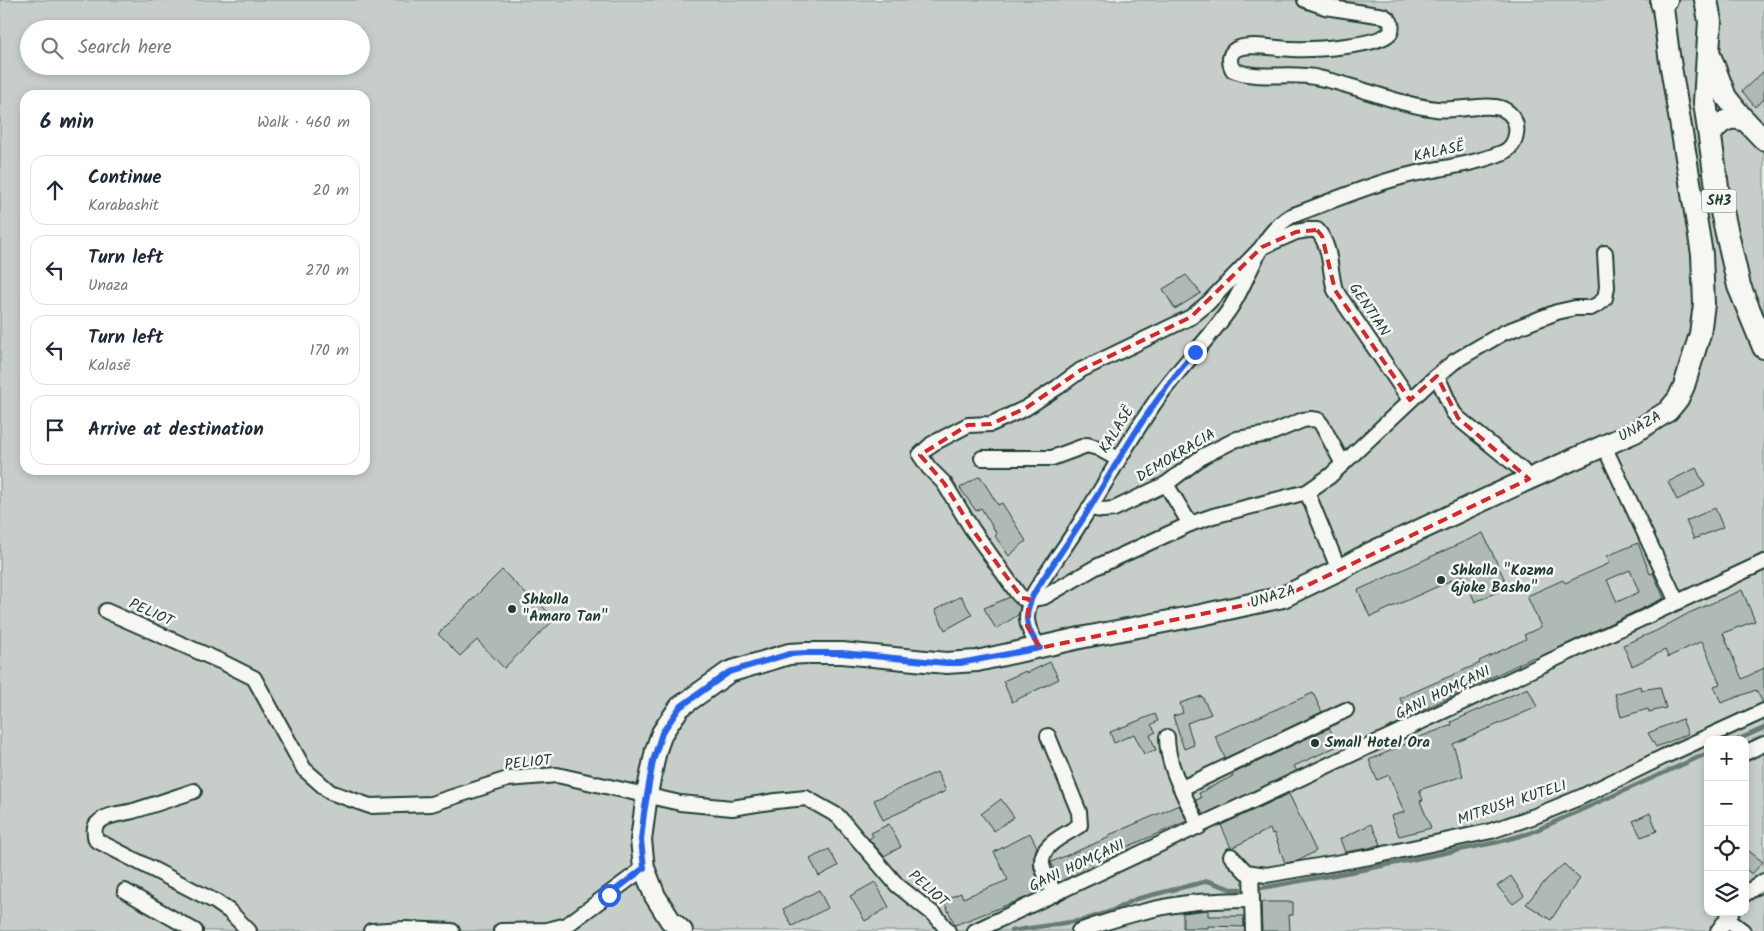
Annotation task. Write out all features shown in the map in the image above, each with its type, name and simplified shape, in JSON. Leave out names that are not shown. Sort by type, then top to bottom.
[{"type":"main road","name":"UNAZA","points":[[682,931],[670,920],[655,896],[644,868],[641,840],[647,794],[656,750],[662,733],[670,721],[680,707],[729,672],[789,654],[842,653],[960,663],[1283,597],[1340,570],[1368,554],[1635,432],[1652,423],[1668,411],[1678,399],[1684,386],[1697,346],[1703,316],[1704,284],[1702,254],[1663,1]]},
{"type":"main road","name":"SH3","points":[[1705,3],[1710,21],[1705,102],[1718,194],[1739,286],[1764,347]]},
{"type":"main road","points":[[1708,49],[1726,98],[1764,140]]},
{"type":"main road","points":[[1710,137],[1716,127],[1728,119],[1740,119],[1747,122]]},
{"type":"street","name":"KALASË","points":[[1040,648],[1027,626],[1026,617],[1031,600],[1157,398],[1231,306],[1262,247],[1280,223],[1290,216],[1402,176],[1471,162],[1500,153],[1510,148],[1516,136],[1517,129],[1513,117],[1498,107],[1456,110],[1435,109],[1381,97],[1318,77],[1256,76],[1242,74],[1233,70],[1230,64],[1230,57],[1233,51],[1244,47],[1319,49],[1371,42],[1386,38],[1390,34],[1392,26],[1390,20],[1384,16],[1325,7],[1304,0]]},
{"type":"street","name":"GENTIAN","points":[[1262,247],[1296,232],[1317,230],[1327,248],[1335,290],[1410,400]]},
{"type":"street","points":[[1262,247],[1208,303],[1191,317],[1081,370],[1026,408],[991,424],[968,425],[932,444],[920,455],[944,483],[972,529],[1022,598],[1031,600],[1044,597],[1096,567],[1190,524],[1213,516],[1307,492],[1330,476],[1436,376],[1455,361],[1503,333],[1557,312],[1576,308],[1591,308],[1600,303],[1605,298],[1608,287],[1605,253]]},
{"type":"street","points":[[1436,376],[1453,412],[1458,418],[1522,470],[1529,479]]},
{"type":"street","name":"DEMOKRACIA","points":[[1089,508],[1102,510],[1114,508],[1166,484],[1203,456],[1238,439],[1269,434],[1303,420],[1318,420],[1343,464]]},
{"type":"street","points":[[982,458],[1052,458],[1087,446],[1098,448],[1118,459]]},
{"type":"street","points":[[1604,446],[1677,602]]},
{"type":"street","points":[[1166,484],[1190,524]]},
{"type":"street","points":[[1307,492],[1340,570]]},
{"type":"street","name":"GANI HOMÇANI","points":[[975,931],[1764,562]]},
{"type":"street","name":"PELIOT","points":[[106,610],[254,678],[304,769],[330,792],[370,806],[431,804],[508,779],[557,775],[680,803],[732,808],[806,798],[838,816],[897,884],[936,916],[948,931]]},
{"type":"street","points":[[1182,788],[1346,710]]},
{"type":"street","name":"MITRUSH KUTELI","points":[[1251,873],[1266,875],[1318,867],[1498,828],[1535,816],[1581,797],[1764,710]]},
{"type":"street","points":[[1048,736],[1079,812],[1081,822],[1080,826],[1053,842],[1045,851],[1042,866],[1055,894]]},
{"type":"street","points":[[1168,736],[1167,750],[1170,762],[1199,827]]},
{"type":"street","points":[[1749,751],[1764,744]]},
{"type":"street","points":[[194,791],[106,817],[98,822],[95,828],[96,840],[216,902],[249,931]]},
{"type":"street","points":[[1231,856],[1246,872],[1251,873],[1253,931]]},
{"type":"street","points":[[501,931],[547,930],[568,925],[644,868]]},
{"type":"street","points":[[1749,891],[1764,881]]},
{"type":"street","points":[[125,891],[195,931]]},
{"type":"street","points":[[1079,931],[1122,917],[1161,908],[1195,902],[1251,900]]},
{"type":"street","points":[[1718,931],[1728,916]]},
{"type":"street","points":[[1730,916],[1743,931]]},
{"type":"street","points":[[371,931],[404,929],[452,931]]},
{"type":"highlighted area","points":[[1317,230],[1322,236],[1335,290],[1410,400],[1437,376],[1458,418],[1529,479],[1283,597],[1040,648],[1027,626],[1029,599],[1022,598],[972,529],[944,483],[920,455],[968,425],[991,424],[1026,408],[1081,370],[1191,317],[1262,247],[1296,232]]},
{"type":"shaded area","points":[[0,0],[1764,0],[1764,931],[0,931]]},
{"type":"building","points":[[1764,71],[1764,99],[1755,107],[1742,91]]},
{"type":"building","points":[[1186,275],[1201,293],[1175,309],[1163,289]]},
{"type":"building","points":[[1696,468],[1705,486],[1677,500],[1668,482]]},
{"type":"building","points":[[980,476],[998,505],[1002,503],[1026,541],[1009,556],[995,536],[997,534],[981,508],[976,511],[960,488]]},
{"type":"building","points":[[1715,508],[1723,527],[1694,539],[1686,521]]},
{"type":"building","points":[[1483,533],[1508,587],[1475,602],[1463,575],[1370,617],[1358,590]]},
{"type":"building","points":[[1638,543],[1650,574],[1653,573],[1664,598],[1408,717],[1400,698],[1480,663],[1479,661],[1526,639],[1524,635],[1541,627],[1527,596],[1563,580],[1565,583],[1610,563],[1607,556]],"holes":[[[1630,570],[1639,592],[1617,602],[1607,580]]]},
{"type":"building","name":"Shkolla \"Amaro Tan\"","points":[[502,570],[555,619],[504,668],[477,640],[460,656],[438,634]]},
{"type":"building","points":[[1742,590],[1755,621],[1723,633],[1742,679],[1764,668],[1763,703],[1756,690],[1721,703],[1714,686],[1720,684],[1702,641],[1668,657],[1665,650],[1632,666],[1623,645]]},
{"type":"building","points":[[961,596],[972,615],[945,630],[935,610]]},
{"type":"building","points":[[1010,597],[1020,607],[1018,615],[996,629],[984,608]]},
{"type":"building","points":[[1050,662],[1059,679],[1012,702],[1003,681],[1026,671],[1027,673]]},
{"type":"building","points":[[1640,686],[1641,690],[1660,687],[1666,708],[1649,712],[1648,709],[1621,717],[1615,694]]},
{"type":"building","points":[[1528,688],[1537,707],[1453,744],[1463,776],[1419,790],[1423,800],[1420,801],[1431,828],[1399,836],[1391,816],[1404,812],[1389,775],[1377,780],[1369,760],[1406,744],[1406,742],[1452,725],[1451,722]]},
{"type":"building","points":[[1313,693],[1322,712],[1225,758],[1215,736]]},
{"type":"building","points":[[1202,696],[1211,714],[1187,723],[1194,745],[1184,749],[1173,716],[1183,713],[1180,703]]},
{"type":"building","points":[[1155,714],[1158,721],[1151,725],[1156,732],[1150,735],[1156,750],[1144,754],[1134,734],[1114,743],[1110,732]]},
{"type":"building","points":[[1682,719],[1688,734],[1656,747],[1648,733]]},
{"type":"building","points":[[1329,728],[1340,745],[1294,766],[1297,771],[1203,815],[1196,800],[1201,798],[1199,793],[1233,776],[1232,774]]},
{"type":"building","points":[[937,772],[946,791],[883,820],[874,800]]},
{"type":"building","points":[[1289,794],[1316,851],[1298,861],[1285,863],[1274,833],[1272,834],[1270,829],[1231,848],[1221,825]]},
{"type":"building","points":[[1001,799],[1014,817],[994,831],[981,814]]},
{"type":"building","points":[[1179,805],[1187,821],[1106,856],[1107,860],[1059,882],[1051,862]]},
{"type":"building","points":[[1650,813],[1657,831],[1641,837],[1633,821]]},
{"type":"building","points":[[889,824],[901,847],[884,856],[869,839],[873,836],[871,833]]},
{"type":"building","points":[[1371,824],[1381,844],[1345,852],[1340,839]]},
{"type":"building","points":[[1030,833],[1037,847],[1034,856],[1034,869],[1043,890],[955,925],[943,900],[961,893],[963,898],[1008,880],[994,852]]},
{"type":"building","points":[[829,849],[838,866],[819,876],[810,859]]},
{"type":"building","points":[[1749,851],[1763,862],[1752,874],[1749,872]]},
{"type":"building","points":[[1564,864],[1580,879],[1551,920],[1526,904],[1547,879]]},
{"type":"building","points":[[1511,876],[1524,896],[1513,904],[1497,886]]},
{"type":"building","points":[[875,882],[889,907],[865,921],[850,896]]},
{"type":"building","points":[[819,890],[828,908],[792,926],[783,909]]},
{"type":"building","points":[[1261,902],[1293,902],[1293,915],[1289,915],[1290,931],[1262,931]]},
{"type":"building","points":[[1208,910],[1208,916],[1244,916],[1244,927],[1208,926],[1208,928],[1183,928],[1183,913]]},
{"type":"waterway","points":[[1746,736],[1764,728]]},
{"type":"waterway","points":[[1256,889],[1367,869],[1498,842],[1530,833],[1704,755]]},
{"type":"waterway","points":[[1011,931],[1084,920],[1109,912],[1136,899],[1208,881],[1231,889],[1240,889]]},
{"type":"place","name":"Shkolla \"Kozma Gjoke Basho\"","points":[[1441,580]]},
{"type":"place","name":"Shkolla \"Amaro Tan\"","points":[[512,609]]},
{"type":"place","name":"Small Hotel Ora","points":[[1315,743]]},
{"type":"route","points":[[609,895],[644,868],[641,840],[644,813],[653,761],[662,733],[680,707],[729,672],[789,654],[842,653],[960,663],[1040,648],[1027,626],[1026,617],[1028,605],[1034,593],[1083,519],[1131,437],[1157,398],[1195,352]]}]
